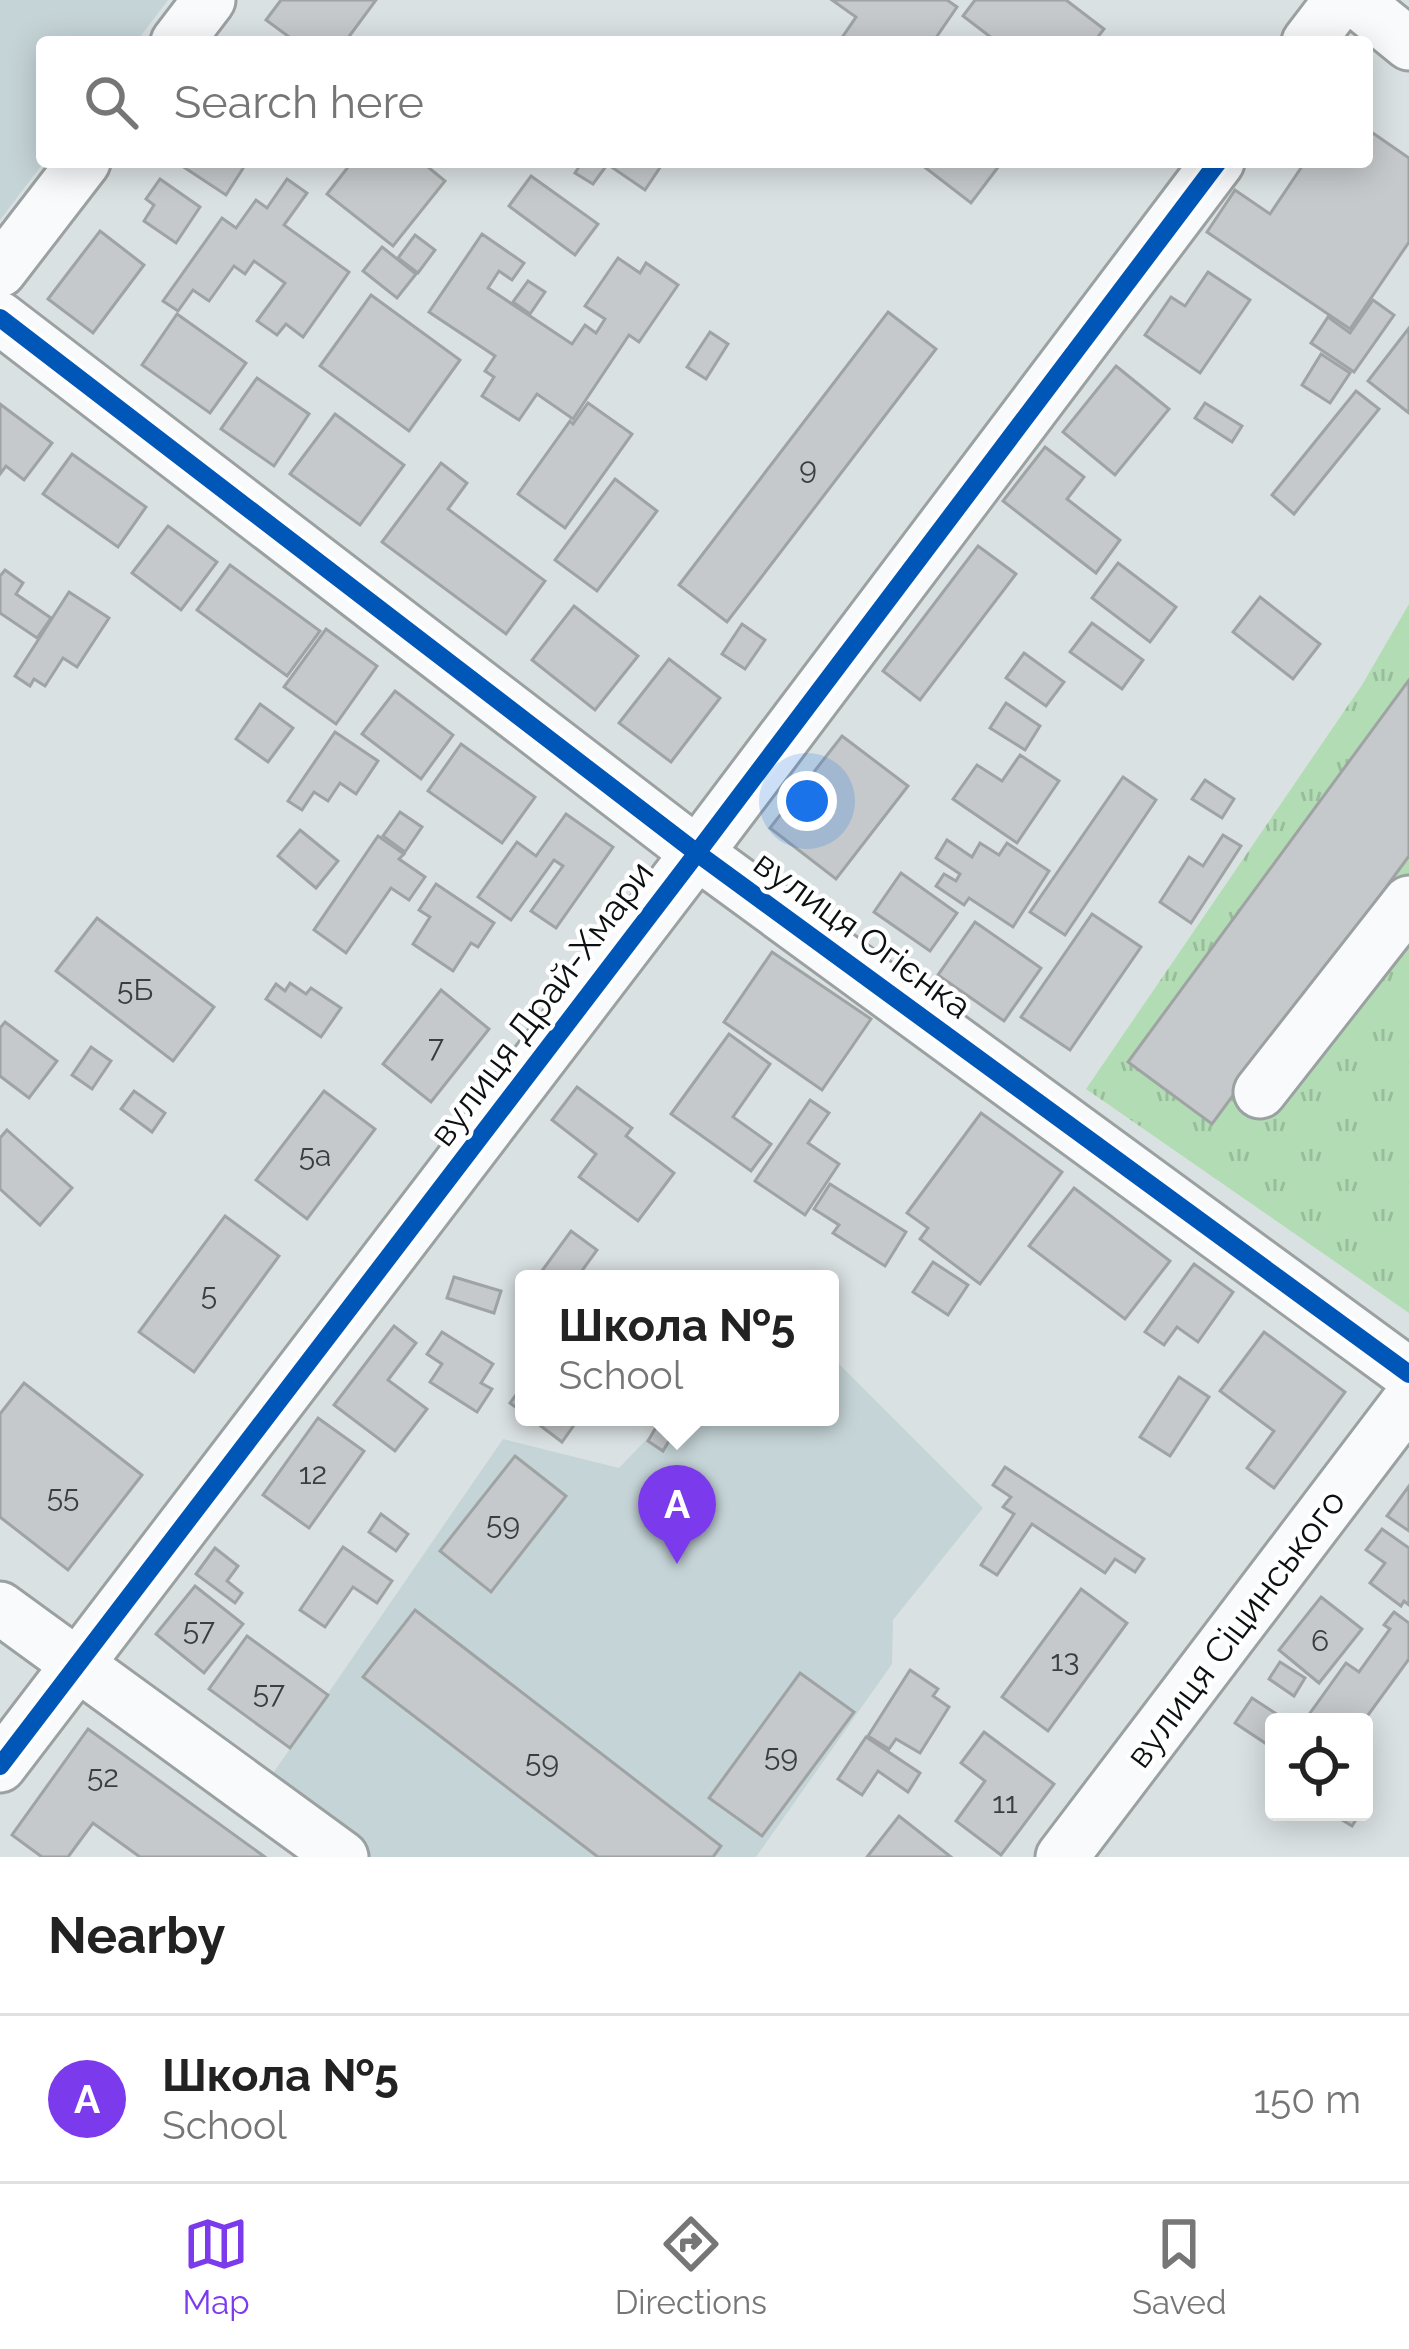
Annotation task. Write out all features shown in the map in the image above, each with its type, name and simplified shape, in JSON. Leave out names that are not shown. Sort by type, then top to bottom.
[{"type":"street","points":[[182,36],[209,0]]},
{"type":"street","points":[[1313,36],[1340,0]]},
{"type":"street","points":[[1355,0],[1409,44]]},
{"type":"street","points":[[0,271],[79,168]]},
{"type":"street","name":"вулиця Драй-Хмари","points":[[0,1766],[1213,168]]},
{"type":"street","name":"вулиця Огієнка","points":[[0,318],[697,853],[1409,1374]]},
{"type":"street","points":[[1259,1092],[1409,902]]},
{"type":"street","name":"вулиця Сіцинського","points":[[1062,1857],[1409,1400]]},
{"type":"street","points":[[0,1608],[342,1857]]},
{"type":"shaded area","points":[[0,0],[168,0],[141,36],[36,36],[39,168],[0,220]]},
{"type":"shaded area","points":[[839,1364],[983,1508],[893,1620],[892,1664],[756,1857],[368,1857],[265,1785],[503,1439],[619,1468],[659,1426],[839,1426]]},
{"type":"green space","points":[[1409,604],[1409,1313],[1086,1089],[1362,685]]},
{"type":"building","points":[[281,0],[376,0],[349,36],[288,36],[266,20]]},
{"type":"building","points":[[832,0],[947,0],[957,7],[937,36],[843,36],[856,17]]},
{"type":"building","points":[[975,0],[1066,0],[1104,29],[1099,36],[989,36],[963,16]]},
{"type":"building","points":[[1373,133],[1409,158],[1409,242],[1350,329],[1207,232],[1235,190],[1270,214],[1301,168],[1373,168]]},
{"type":"building","points":[[185,168],[243,168],[226,195]]},
{"type":"building","points":[[347,168],[429,168],[445,181],[393,246],[327,194]]},
{"type":"building","points":[[578,168],[605,168],[593,184],[575,173]]},
{"type":"building","points":[[613,168],[660,168],[645,190]]},
{"type":"building","points":[[926,168],[997,168],[971,203]]},
{"type":"building","points":[[531,176],[598,224],[575,255],[509,206]]},
{"type":"building","points":[[160,179],[200,207],[176,243],[144,221],[154,205],[146,199]]},
{"type":"building","points":[[287,179],[307,193],[284,225],[349,272],[303,337],[286,324],[277,335],[257,321],[285,283],[254,261],[245,274],[234,266],[209,301],[193,290],[178,311],[163,301],[222,218],[236,228],[256,200],[267,208]]},
{"type":"building","points":[[100,231],[144,265],[93,333],[48,299]]},
{"type":"building","points":[[482,234],[524,263],[512,280],[499,271],[488,288],[572,344],[585,325],[596,333],[605,319],[585,306],[618,258],[640,273],[646,263],[678,285],[639,342],[629,335],[573,419],[537,394],[519,420],[482,396],[494,377],[485,371],[495,356],[429,312]]},
{"type":"building","points":[[415,235],[435,250],[418,273],[398,258]]},
{"type":"building","points":[[382,247],[416,274],[397,298],[363,271]]},
{"type":"building","points":[[1208,272],[1250,300],[1200,373],[1145,335],[1171,297],[1185,306]]},
{"type":"building","points":[[528,281],[545,292],[530,314],[513,302]]},
{"type":"building","points":[[371,295],[460,360],[409,431],[320,366]]},
{"type":"building","points":[[1373,300],[1394,315],[1354,372],[1311,343],[1328,317],[1350,333]]},
{"type":"building","points":[[888,312],[936,349],[727,622],[679,585]]},
{"type":"building","points":[[177,314],[246,363],[210,413],[142,365]]},
{"type":"building","points":[[1409,328],[1409,413],[1368,381]]},
{"type":"building","points":[[710,332],[728,344],[706,379],[687,367]]},
{"type":"building","points":[[1321,354],[1350,373],[1330,403],[1302,385]]},
{"type":"building","points":[[1116,366],[1169,409],[1115,475],[1063,432]]},
{"type":"building","points":[[257,378],[309,414],[274,466],[221,429]]},
{"type":"building","points":[[1356,391],[1379,409],[1294,514],[1272,495]]},
{"type":"building","points":[[588,403],[632,434],[565,528],[518,494]]},
{"type":"building","points":[[1205,403],[1242,426],[1232,442],[1195,418]]},
{"type":"building","points":[[0,404],[52,443],[24,480],[6,466],[0,474]]},
{"type":"building","points":[[335,414],[404,465],[360,525],[290,474]]},
{"type":"building","points":[[1045,447],[1084,477],[1067,499],[1120,540],[1096,573],[1003,501]]},
{"type":"building","points":[[72,454],[146,507],[118,547],[43,494]]},
{"type":"building","points":[[441,463],[467,483],[448,509],[545,581],[506,634],[382,542]]},
{"type":"building","points":[[615,479],[657,511],[597,591],[555,560]]},
{"type":"building","points":[[168,526],[217,562],[181,610],[132,573]]},
{"type":"building","points":[[978,546],[1016,574],[920,700],[883,671]]},
{"type":"building","points":[[1118,563],[1176,607],[1150,642],[1092,598]]},
{"type":"building","points":[[230,565],[320,631],[287,676],[197,610]]},
{"type":"building","points":[[5,570],[23,583],[16,594],[51,618],[37,638],[0,613],[0,576]]},
{"type":"building","points":[[69,592],[109,618],[77,667],[63,658],[45,686],[34,679],[30,686],[15,676]]},
{"type":"building","points":[[1260,597],[1320,644],[1293,679],[1233,632]]},
{"type":"building","points":[[574,606],[638,656],[595,710],[532,660]]},
{"type":"building","points":[[1092,623],[1143,660],[1122,689],[1070,652]]},
{"type":"building","points":[[742,624],[765,640],[745,669],[722,654]]},
{"type":"building","points":[[326,629],[377,666],[336,724],[284,687]]},
{"type":"building","points":[[1024,653],[1064,682],[1046,706],[1006,678]]},
{"type":"building","points":[[669,659],[720,698],[671,762],[619,723]]},
{"type":"building","points":[[1409,680],[1409,856],[1212,1124],[1128,1062]]},
{"type":"building","points":[[395,691],[453,735],[421,779],[362,734]]},
{"type":"building","points":[[1006,703],[1040,726],[1025,750],[990,728]]},
{"type":"building","points":[[260,704],[293,728],[268,762],[236,739]]},
{"type":"building","points":[[335,732],[378,761],[356,794],[340,783],[328,801],[314,792],[302,810],[288,801]]},
{"type":"building","points":[[842,736],[908,786],[836,879],[770,828]]},
{"type":"building","points":[[461,744],[535,797],[502,843],[428,791]]},
{"type":"building","points":[[1020,755],[1059,781],[1017,843],[953,799],[977,765],[1002,781]]},
{"type":"building","points":[[1123,777],[1156,800],[1065,935],[1030,912]]},
{"type":"building","points":[[1205,780],[1234,799],[1222,818],[1192,799]]},
{"type":"building","points":[[400,812],[422,827],[405,852],[383,836]]},
{"type":"building","points":[[566,814],[613,847],[556,928],[531,911],[563,866],[554,860],[511,920],[478,897],[517,842],[536,856]]},
{"type":"building","points":[[300,830],[338,861],[316,888],[278,856]]},
{"type":"building","points":[[1223,835],[1241,846],[1191,923],[1160,902],[1189,857],[1203,866]]},
{"type":"building","points":[[378,836],[425,877],[409,900],[391,888],[346,953],[314,930]]},
{"type":"building","points":[[947,840],[972,857],[980,843],[999,855],[1007,843],[1049,871],[1013,927],[969,898],[964,905],[936,886],[944,874],[956,881],[960,874],[936,858]]},
{"type":"building","points":[[901,873],[957,913],[930,951],[874,912]]},
{"type":"building","points":[[436,884],[494,923],[478,947],[471,943],[453,971],[413,944],[430,917],[419,910]]},
{"type":"building","points":[[1092,914],[1141,947],[1070,1050],[1021,1017]]},
{"type":"building","points":[[97,918],[214,1007],[173,1061],[56,971]]},
{"type":"building","points":[[975,922],[1041,968],[1004,1021],[938,975]]},
{"type":"building","points":[[772,952],[871,1019],[822,1090],[724,1022]]},
{"type":"building","points":[[290,983],[306,994],[311,988],[341,1008],[321,1037],[266,999],[276,984],[285,991]]},
{"type":"building","points":[[441,990],[489,1029],[431,1102],[383,1064]]},
{"type":"building","points":[[5,1022],[57,1061],[29,1098],[0,1076],[0,1028]]},
{"type":"building","points":[[729,1034],[770,1064],[733,1117],[771,1144],[751,1171],[671,1114]]},
{"type":"building","points":[[91,1047],[111,1061],[92,1089],[72,1075]]},
{"type":"building","points":[[577,1087],[632,1128],[626,1136],[674,1173],[638,1221],[579,1177],[596,1154],[552,1120]]},
{"type":"building","points":[[134,1091],[165,1113],[152,1132],[121,1109]]},
{"type":"building","points":[[324,1091],[375,1129],[307,1219],[256,1180]]},
{"type":"building","points":[[810,1100],[829,1113],[808,1143],[839,1164],[805,1215],[755,1181]]},
{"type":"building","points":[[981,1113],[1062,1172],[980,1284],[920,1239],[928,1228],[907,1213]]},
{"type":"building","points":[[7,1130],[72,1188],[40,1225],[0,1189],[0,1138]]},
{"type":"building","points":[[830,1184],[906,1232],[885,1266],[833,1233],[839,1225],[814,1209]]},
{"type":"building","points":[[1074,1188],[1170,1261],[1125,1319],[1029,1246]]},
{"type":"building","points":[[225,1216],[279,1256],[194,1372],[139,1332]]},
{"type":"building","points":[[571,1231],[597,1250],[582,1270],[543,1270]]},
{"type":"building","points":[[933,1262],[968,1285],[948,1315],[913,1292]]},
{"type":"building","points":[[1194,1264],[1233,1292],[1198,1342],[1177,1327],[1164,1345],[1145,1332]]},
{"type":"building","points":[[454,1277],[501,1291],[494,1313],[447,1298]]},
{"type":"building","points":[[394,1326],[416,1343],[388,1380],[427,1409],[395,1451],[334,1405]]},
{"type":"building","points":[[442,1332],[493,1364],[481,1383],[492,1389],[477,1412],[430,1382],[442,1364],[427,1354]]},
{"type":"building","points":[[1264,1332],[1345,1392],[1274,1488],[1247,1468],[1274,1431],[1220,1391]]},
{"type":"building","points":[[1179,1377],[1209,1397],[1170,1456],[1140,1437]]},
{"type":"building","points":[[24,1383],[142,1475],[68,1570],[0,1517],[0,1414]]},
{"type":"building","points":[[318,1418],[364,1451],[309,1528],[263,1495]]},
{"type":"building","points":[[541,1426],[573,1426],[562,1442]]},
{"type":"building","points":[[657,1426],[678,1426],[663,1451],[648,1441]]},
{"type":"building","points":[[515,1456],[566,1496],[491,1592],[440,1551]]},
{"type":"building","points":[[1005,1467],[1144,1559],[1135,1572],[1115,1559],[1105,1573],[1032,1524],[997,1575],[981,1565],[1014,1514],[1003,1507],[1011,1497],[993,1485]]},
{"type":"building","points":[[1409,1486],[1409,1531],[1387,1516]]},
{"type":"building","points":[[381,1514],[408,1534],[396,1551],[369,1532]]},
{"type":"building","points":[[1382,1529],[1409,1548],[1409,1605],[1404,1601],[1401,1606],[1370,1583],[1385,1563],[1366,1550]]},
{"type":"building","points":[[343,1547],[392,1581],[377,1603],[353,1587],[325,1627],[300,1610]]},
{"type":"building","points":[[215,1548],[238,1566],[227,1581],[242,1593],[235,1603],[196,1574]]},
{"type":"building","points":[[195,1586],[243,1624],[204,1673],[156,1634]]},
{"type":"building","points":[[1081,1589],[1127,1623],[1048,1731],[1002,1697]]},
{"type":"building","points":[[1321,1597],[1362,1629],[1319,1683],[1279,1650]]},
{"type":"building","points":[[415,1610],[721,1846],[713,1857],[598,1857],[363,1677]]},
{"type":"building","points":[[1394,1612],[1409,1623],[1409,1659],[1370,1713],[1310,1713],[1346,1663],[1359,1672],[1390,1629],[1384,1625]]},
{"type":"building","points":[[247,1636],[328,1695],[290,1748],[209,1689]]},
{"type":"building","points":[[1280,1662],[1305,1678],[1294,1696],[1269,1679]]},
{"type":"building","points":[[910,1670],[938,1689],[933,1696],[949,1707],[920,1753],[896,1739],[889,1749],[868,1736]]},
{"type":"building","points":[[800,1673],[854,1712],[762,1836],[709,1798]]},
{"type":"building","points":[[1252,1698],[1275,1713],[1265,1713],[1265,1743],[1235,1723]]},
{"type":"building","points":[[88,1729],[265,1857],[140,1857],[93,1823],[68,1857],[42,1857],[12,1835]]},
{"type":"building","points":[[984,1732],[1054,1784],[1001,1855],[956,1821],[985,1781],[961,1763]]},
{"type":"building","points":[[866,1737],[920,1773],[908,1792],[878,1771],[862,1795],[838,1779]]},
{"type":"building","points":[[899,1816],[951,1857],[867,1857]]},
{"type":"cycle path","points":[[0,1766],[1213,168]]},
{"type":"cycle path","points":[[0,318],[697,853],[1409,1374]]},
{"type":"place","name":"Школа №5","points":[[677,1564]]}]
